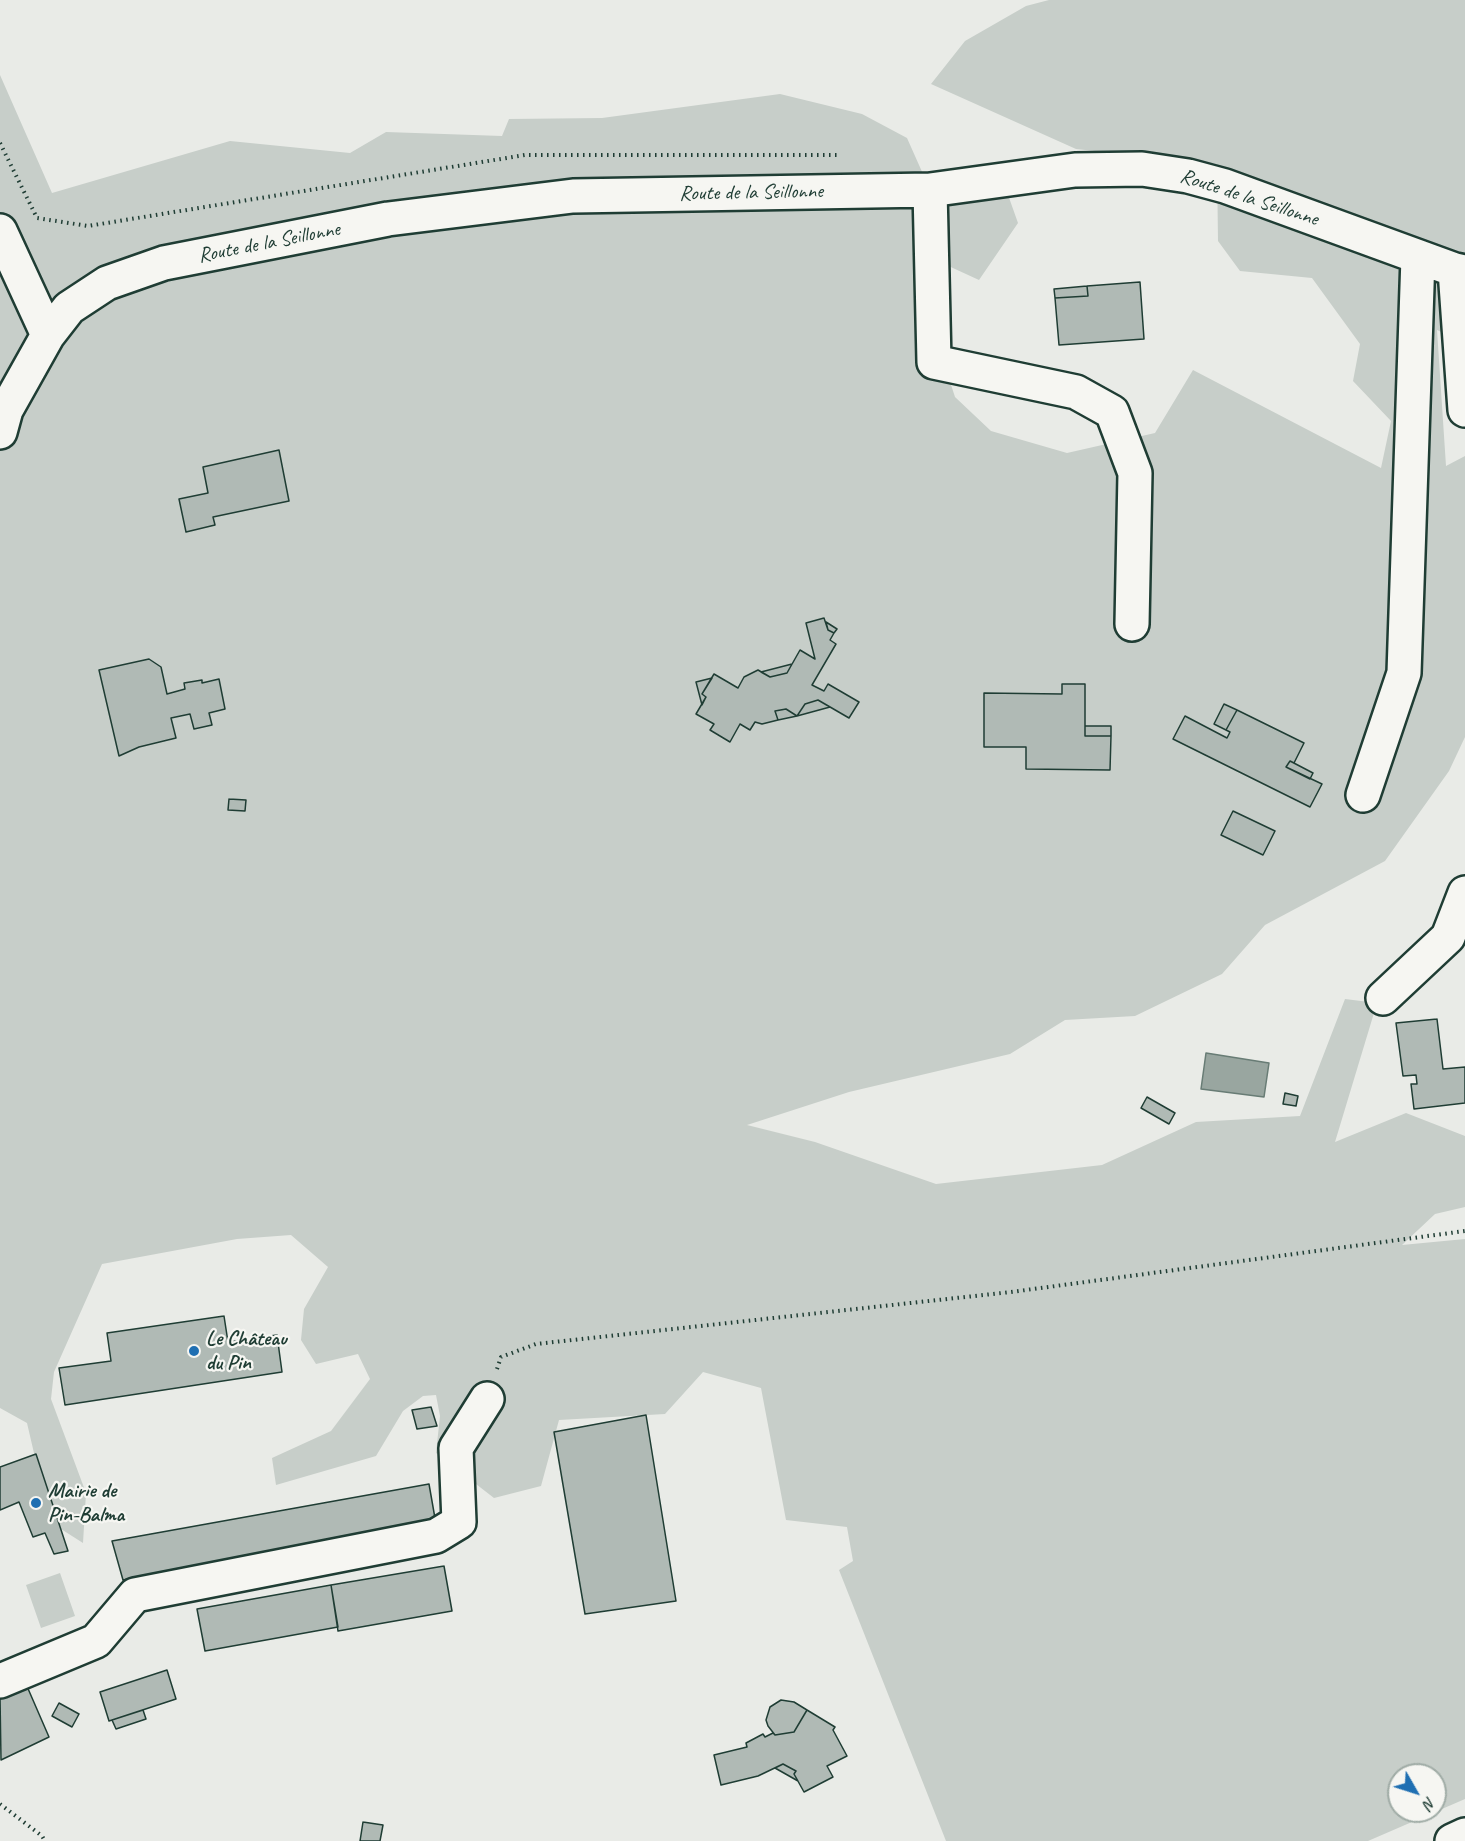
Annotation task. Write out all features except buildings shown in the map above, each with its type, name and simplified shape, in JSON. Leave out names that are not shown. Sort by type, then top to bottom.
[{"type":"street","name":"Route de la Seillonne","points":[[0,432],[6,410],[48,335],[69,308],[116,279],[164,263],[388,219],[573,196],[930,190],[1075,170],[1142,169],[1188,176],[1225,186],[1460,271]]},
{"type":"street","points":[[930,190],[934,362],[1076,392],[1112,412],[1135,474],[1132,624]]},
{"type":"street","points":[[0,231],[48,335]]},
{"type":"street","points":[[1363,795],[1404,673],[1418,257]]},
{"type":"street","points":[[1460,271],[1465,410]]},
{"type":"street","points":[[1383,998],[1448,937],[1465,893]]},
{"type":"street","points":[[0,1681],[96,1641],[135,1595],[436,1536],[459,1522],[456,1448],[488,1399]]},
{"type":"street","points":[[1452,1841],[1465,1835]]},
{"type":"path","points":[[488,1399],[501,1357],[536,1344],[1011,1292],[1465,1231]]},
{"type":"path","points":[[0,1804],[42,1836],[45,1841]]},
{"type":"shaded area","points":[[1049,0],[1465,0],[1465,343],[1437,330],[1446,466],[1465,456],[1465,737],[1449,771],[1385,861],[1265,925],[1222,974],[1135,1016],[1065,1020],[1010,1054],[849,1092],[747,1125],[815,1142],[936,1184],[1102,1165],[1196,1122],[1300,1116],[1345,999],[1377,1003],[1335,1142],[1406,1113],[1465,1136],[1465,1207],[1435,1214],[1402,1245],[1465,1239],[1465,1799],[1447,1807],[1447,1763],[1387,1763],[1387,1823],[1410,1823],[1368,1841],[946,1841],[839,1570],[853,1561],[847,1527],[786,1520],[761,1388],[703,1372],[665,1414],[559,1420],[541,1486],[494,1498],[436,1453],[440,1416],[436,1395],[423,1396],[403,1411],[376,1456],[276,1485],[272,1458],[331,1431],[370,1379],[358,1354],[316,1364],[301,1340],[304,1309],[328,1267],[291,1235],[237,1239],[102,1264],[54,1372],[51,1399],[86,1493],[83,1543],[50,1522],[27,1423],[0,1408],[0,75],[52,193],[230,141],[350,153],[386,132],[502,136],[509,119],[602,118],[780,94],[862,114],[907,138],[935,201],[1007,192],[1018,223],[979,280],[942,263],[926,308],[955,397],[991,431],[1067,453],[1155,433],[1193,370],[1381,468],[1391,421],[1353,381],[1360,344],[1312,278],[1240,271],[1218,241],[1217,164],[1076,149],[931,84],[965,41],[1026,6]]},
{"type":"shaded area","points":[[1206,1053],[1269,1063],[1264,1097],[1201,1089]]},
{"type":"shaded area","points":[[60,1573],[75,1616],[41,1628],[26,1585]]},
{"type":"place","name":"Le Château du Pin","points":[[194,1351]]},
{"type":"place","name":"Mairie de Pin-Balma","points":[[36,1503]]}]
